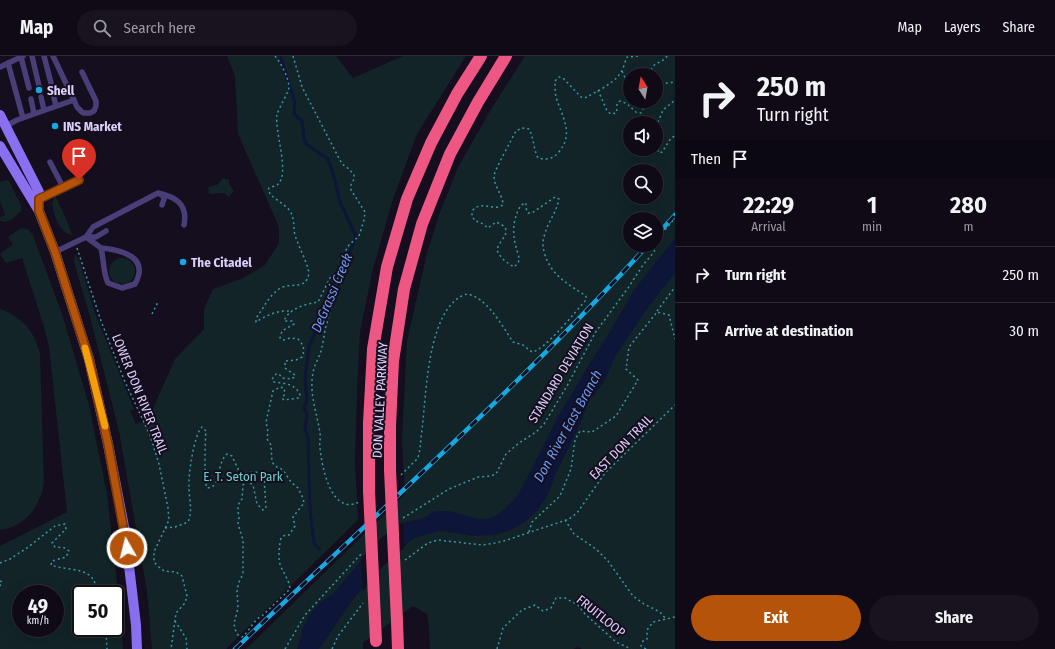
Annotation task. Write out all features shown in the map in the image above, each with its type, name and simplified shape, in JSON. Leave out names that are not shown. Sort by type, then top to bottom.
[{"type":"highway","name":"DON VALLEY PARKWAY","points":[[376,645],[374,568],[369,491],[369,423],[373,349],[387,267],[407,199],[431,143],[457,94],[480,56]]},
{"type":"highway","name":"DON VALLEY PARKWAY","points":[[398,649],[390,470],[390,426],[393,361],[404,289],[422,224],[450,154],[478,102],[506,56]]},
{"type":"main road","points":[[0,115],[39,192],[39,211]]},
{"type":"main road","points":[[0,146],[39,211],[55,252],[89,359],[108,444],[125,532],[136,625],[137,649]]},
{"type":"lane","points":[[0,67],[22,56],[29,88]]},
{"type":"lane","points":[[32,56],[39,86]]},
{"type":"lane","points":[[44,56],[51,83]]},
{"type":"lane","points":[[53,56],[77,107],[83,113],[90,113],[94,111],[96,101],[82,72]]},
{"type":"lane","points":[[8,63],[23,118]]},
{"type":"lane","points":[[53,94],[56,106]]},
{"type":"lane","points":[[41,97],[44,110]]},
{"type":"lane","points":[[31,99],[34,114]]},
{"type":"lane","points":[[6,126],[23,118],[74,100]]},
{"type":"lane","points":[[50,162],[63,187]]},
{"type":"lane","points":[[39,199],[79,180]]},
{"type":"lane","points":[[158,193],[163,196],[164,199],[162,205]]},
{"type":"lane","points":[[55,252],[86,237],[93,227],[158,193],[178,200],[184,213],[184,225]]},
{"type":"lane","points":[[86,237],[96,237],[106,231]]},
{"type":"lane","points":[[86,237],[101,248],[125,252],[136,260],[140,269],[139,276],[135,284],[122,288],[108,284],[105,276],[105,265],[101,248]]},
{"type":"path","points":[[275,56],[287,77],[289,91],[282,101],[277,115],[276,125],[283,156],[281,180],[278,184],[269,188],[268,190],[271,195],[286,206],[294,219],[295,235],[309,272],[306,282],[299,285],[285,286],[279,289],[266,302],[257,317],[256,322],[263,317],[284,310],[288,310],[290,312]]},
{"type":"path","points":[[293,56],[302,87],[330,138],[342,164],[354,175],[351,190],[365,212],[359,236],[349,245],[346,250],[344,264],[338,274]]},
{"type":"path","points":[[652,68],[655,63],[665,60],[667,56]]},
{"type":"path","points":[[663,84],[675,82]]},
{"type":"path","points":[[598,90],[607,111],[611,114],[616,114],[617,104],[620,101],[623,102]]},
{"type":"path","points":[[661,116],[663,110],[675,100]]},
{"type":"path","points":[[632,108],[637,113],[641,113],[642,108]]},
{"type":"path","points":[[663,150],[671,138],[675,136]]},
{"type":"path","name":"STANDARD DEVIATION","points":[[412,512],[449,489],[478,477],[496,474],[506,454],[544,424],[567,386],[595,333],[643,265],[654,252],[660,236],[675,218]]},
{"type":"path","name":"LOWER DON RIVER TRAIL","points":[[76,243],[101,321],[125,382],[150,436],[159,464],[169,520],[154,552],[154,562],[164,570],[176,572],[182,576],[187,596],[185,603],[176,612],[171,649]]},
{"type":"path","points":[[529,532],[532,522],[560,496],[571,469],[575,440],[580,431],[592,432],[616,416],[638,380],[626,369],[629,346],[675,287]]},
{"type":"path","points":[[152,314],[158,302]]},
{"type":"path","points":[[657,312],[669,315],[675,338]]},
{"type":"path","name":"EAST DON TRAIL","points":[[401,563],[418,549],[438,540],[482,545],[507,540],[565,520],[577,512],[605,473],[675,405]]},
{"type":"path","points":[[565,520],[574,534],[596,549],[608,561],[633,596],[644,604],[660,612],[666,619]]},
{"type":"path","points":[[0,562],[10,559],[27,548],[55,526],[65,524],[66,529],[52,543],[55,547],[66,548],[69,551],[66,557],[52,561],[51,565],[59,568],[74,569],[89,575],[95,585]]},
{"type":"path","points":[[285,649],[305,615],[357,558]]},
{"type":"path","points":[[0,581],[2,582],[0,586]]},
{"type":"path","name":"FRUITLOOP","points":[[497,649],[503,628],[522,610],[535,605],[543,611],[551,608],[556,598],[565,598],[578,605],[585,614],[616,642],[631,649]]},
{"type":"path","points":[[332,649],[338,636],[366,599]]},
{"type":"path","name":"FRUITLOOP","points":[[646,649],[641,646],[643,641],[647,639],[647,630],[653,622],[675,617]]},
{"type":"path","points":[[175,621],[186,638],[187,649]]},
{"type":"path","points":[[106,637],[107,649]]},
{"type":"green space","name":"E. T. Seton Park","points":[[227,56],[336,56],[353,78],[403,56],[466,56],[417,134],[393,199],[373,269],[360,332],[355,462],[358,520],[226,649],[152,649],[147,591],[119,431],[90,317],[74,262],[75,254],[79,260],[94,311],[134,409],[130,411],[136,424],[147,421],[175,359],[204,329],[204,309],[213,289],[243,278],[265,265],[279,243],[279,227],[238,134],[235,76]]},
{"type":"green space","points":[[525,56],[675,56],[675,649],[582,649],[579,647],[573,649],[430,649],[427,614],[413,606],[363,643],[363,649],[246,649],[405,494],[402,439],[407,341],[427,253],[440,212],[458,167],[493,106]]},
{"type":"green space","points":[[223,178],[229,180],[229,184],[234,191],[229,197],[224,193],[209,194],[208,187],[217,185]]},
{"type":"green space","points":[[6,180],[9,181],[21,205],[21,211],[12,219],[3,222],[0,221],[0,217],[5,215],[0,201],[0,182]]},
{"type":"green space","points":[[55,195],[72,235],[67,234],[58,223],[52,204]]},
{"type":"green space","points":[[21,228],[29,230],[33,235],[63,317],[89,405],[107,493],[117,585],[72,585],[72,637],[122,637],[123,649],[0,649],[0,546],[67,512],[49,347],[22,258],[6,263],[0,254],[13,244],[8,237]]},
{"type":"green space","points":[[122,258],[131,262],[135,271],[131,280],[122,284],[113,280],[109,271],[113,262]]},
{"type":"green space","points":[[0,309],[15,316],[21,321],[31,332],[38,346],[40,354],[44,483],[39,500],[30,514],[17,525],[0,530]]},
{"type":"water","name":"Don River East Branch","points":[[675,238],[675,273],[646,310],[616,355],[604,382],[589,401],[578,428],[555,475],[548,494],[538,510],[523,523],[509,531],[494,535],[473,536],[440,531],[414,538],[381,566],[352,601],[318,649],[297,649],[303,628],[314,609],[332,595],[374,547],[393,531],[406,523],[426,517],[436,511],[453,512],[478,519],[490,518],[502,512],[511,503],[519,493],[559,415],[635,289]]},
{"type":"pier","points":[[403,522],[404,548],[382,567],[363,591],[361,559],[380,539]]},
{"type":"waterway","name":"DeGrassi Creek","points":[[280,56],[295,103],[294,114],[302,121],[306,144],[328,159],[340,202],[356,236],[337,287],[309,346],[305,378],[307,400],[304,408],[307,414],[305,429],[308,438],[310,510],[314,543],[319,549]]},
{"type":"railway","points":[[663,228],[675,215]]},
{"type":"railway","points":[[235,649],[497,401],[599,298],[642,252]]},
{"type":"slow traffic","points":[[85,348],[105,426]]},
{"type":"place","name":"Shell","points":[[39,90]]},
{"type":"place","name":"INS Market","points":[[55,126]]},
{"type":"place","name":"The Citadel","points":[[183,262]]},
{"type":"route","points":[[79,180],[39,199],[39,211],[55,252],[89,359],[108,444],[127,548]]}]
